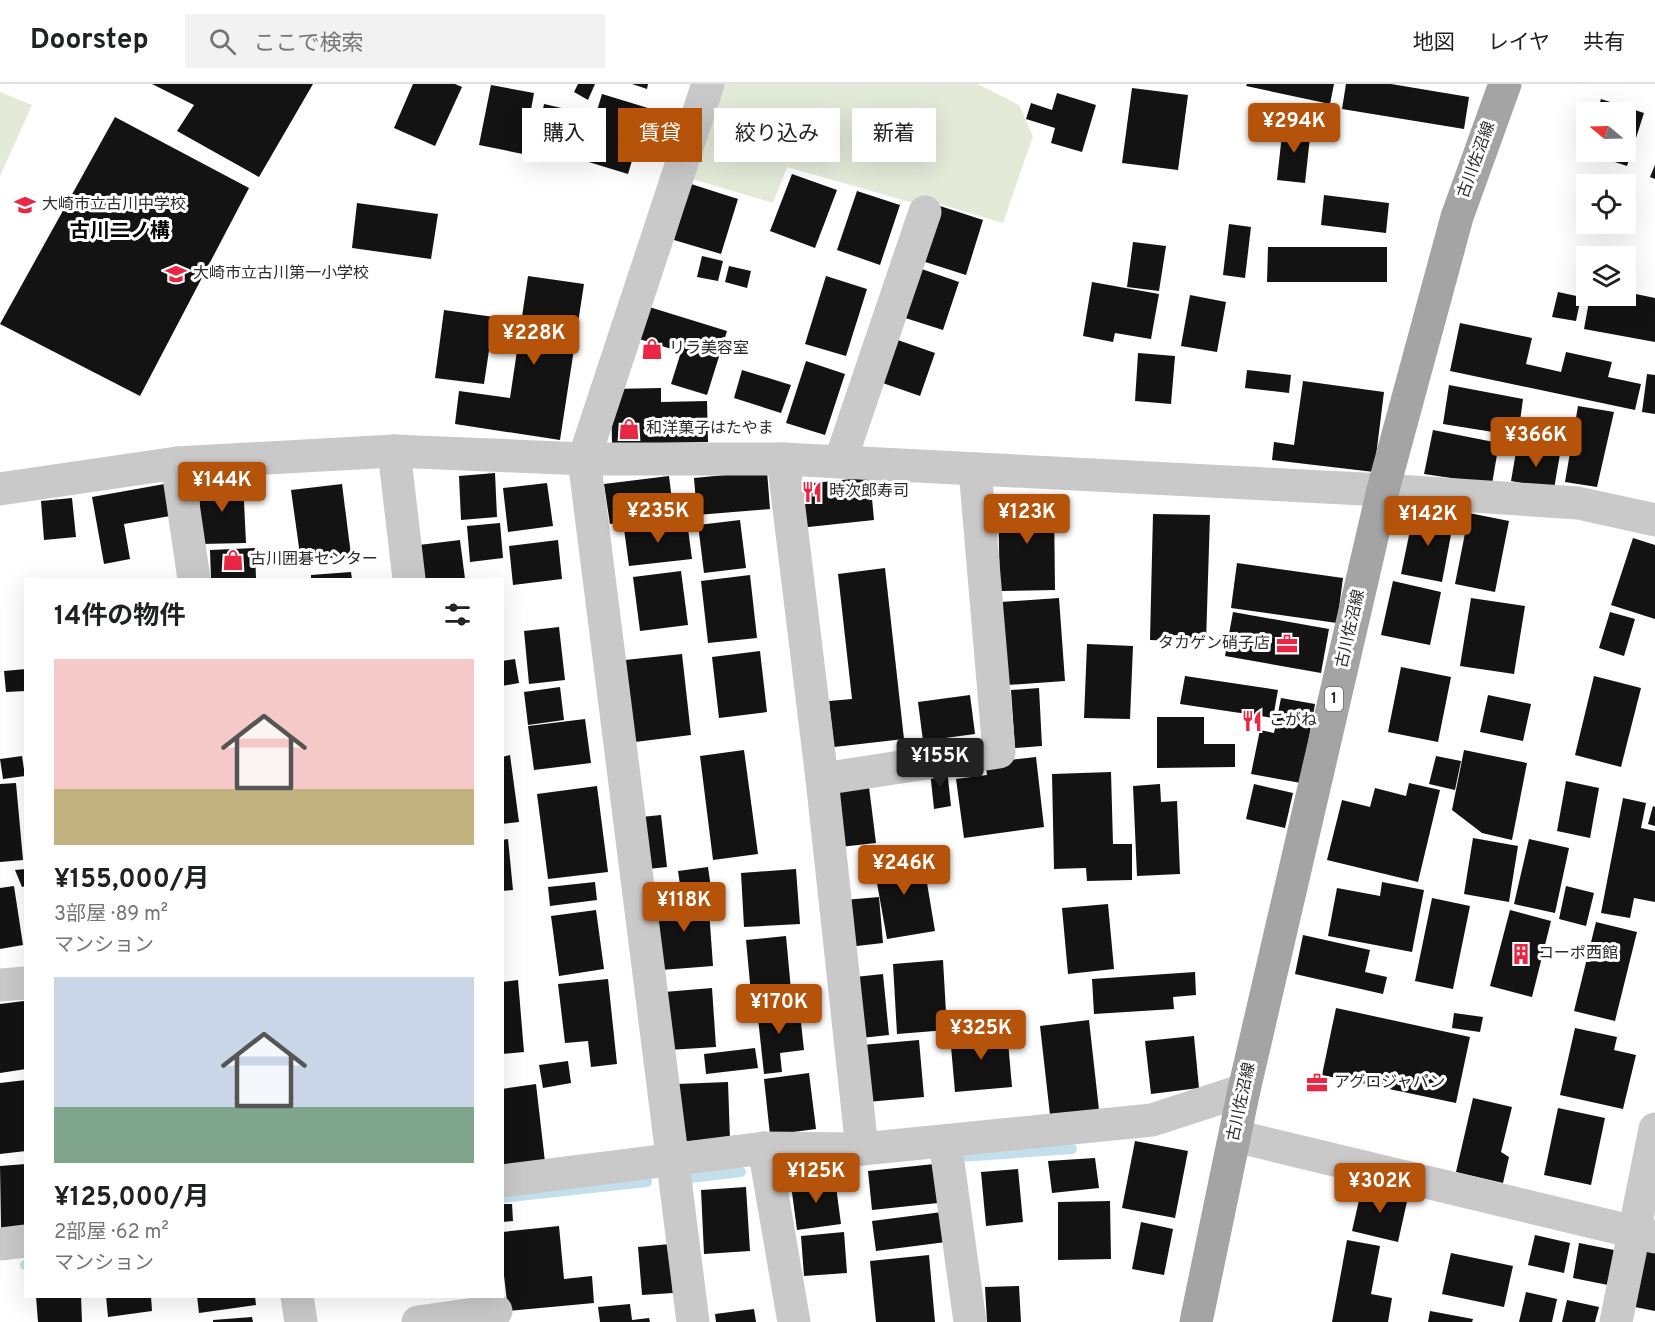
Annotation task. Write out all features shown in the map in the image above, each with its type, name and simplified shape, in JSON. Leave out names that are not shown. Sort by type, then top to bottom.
[{"type":"main road","name":"古川佐沼線","points":[[1196,1322],[1244,1090],[1383,490],[1457,217],[1505,84]]},
{"type":"street","points":[[693,1322],[584,459],[708,84]]},
{"type":"street","points":[[840,462],[925,212]]},
{"type":"street","points":[[393,451],[409,578]]},
{"type":"street","points":[[0,489],[177,463],[393,451],[584,459],[783,459],[1383,490],[1578,503],[1655,520]]},
{"type":"street","points":[[783,459],[822,779],[862,1149]]},
{"type":"street","points":[[177,463],[194,578]]},
{"type":"street","points":[[822,779],[999,752],[975,468]]},
{"type":"street","points":[[0,986],[24,983]]},
{"type":"street","points":[[504,1181],[764,1148],[862,1149],[1152,1120],[1244,1090]]},
{"type":"street","points":[[1616,1322],[1645,1234],[1655,1129]]},
{"type":"street","points":[[1235,1136],[1645,1234]]},
{"type":"street","points":[[945,1141],[970,1322]]},
{"type":"street","points":[[764,1148],[794,1322]]},
{"type":"street","points":[[0,1245],[24,1241]]},
{"type":"street","points":[[297,1298],[301,1322]]},
{"type":"street","points":[[418,1322],[496,1310]]},
{"type":"green space","points":[[717,84],[978,84],[1019,105],[1033,136],[1003,223],[933,202],[931,208],[787,167],[773,203],[685,177],[690,162],[702,162],[702,128]]},
{"type":"green space","points":[[0,92],[32,105],[0,176]]},
{"type":"building","points":[[152,84],[313,84],[259,177],[177,131],[194,105]]},
{"type":"building","points":[[413,84],[455,84],[462,87],[435,146],[394,128]]},
{"type":"building","points":[[578,84],[595,84],[588,100],[574,92]]},
{"type":"building","points":[[632,84],[648,84],[647,89]]},
{"type":"building","points":[[1247,84],[1334,84],[1330,104],[1246,86]]},
{"type":"building","points":[[1346,84],[1391,84],[1469,97],[1464,129],[1342,109]]},
{"type":"building","points":[[491,85],[534,93],[531,108],[522,108],[522,154],[479,145]]},
{"type":"building","points":[[1132,88],[1188,95],[1178,170],[1122,163]]},
{"type":"building","points":[[1057,93],[1096,105],[1082,152],[1051,143],[1055,128],[1026,119],[1031,103],[1052,110]]},
{"type":"building","points":[[602,94],[648,108],[618,108],[618,162],[632,162],[628,174],[589,162],[606,162],[606,108],[598,108]]},
{"type":"building","points":[[544,104],[562,108],[543,108]]},
{"type":"building","points":[[1636,110],[1644,113],[1636,138]]},
{"type":"building","points":[[115,117],[249,188],[140,396],[0,324]]},
{"type":"building","points":[[1283,125],[1311,128],[1305,183],[1277,180]]},
{"type":"building","points":[[1615,162],[1628,162],[1627,166]]},
{"type":"building","points":[[1655,165],[1655,179],[1650,177]]},
{"type":"building","points":[[792,174],[837,190],[815,248],[770,231]]},
{"type":"building","points":[[691,184],[738,199],[721,254],[674,240]]},
{"type":"building","points":[[857,191],[900,205],[880,265],[837,250]]},
{"type":"building","points":[[1324,195],[1389,203],[1386,233],[1321,225]]},
{"type":"building","points":[[357,203],[438,214],[431,259],[352,248]]},
{"type":"building","points":[[937,205],[983,220],[966,275],[919,260]]},
{"type":"building","points":[[1229,224],[1251,227],[1245,278],[1223,275]]},
{"type":"building","points":[[1133,242],[1166,246],[1159,291],[1127,287]]},
{"type":"building","points":[[1268,247],[1387,247],[1387,282],[1267,282]]},
{"type":"building","points":[[702,256],[723,261],[718,281],[697,277]]},
{"type":"building","points":[[729,266],[751,271],[747,288],[725,282]]},
{"type":"building","points":[[916,267],[959,282],[943,330],[899,316]]},
{"type":"building","points":[[528,276],[584,284],[560,440],[455,424],[459,391],[510,398]]},
{"type":"building","points":[[826,276],[867,289],[846,356],[805,344]]},
{"type":"building","points":[[1092,282],[1159,294],[1151,339],[1115,333],[1113,342],[1083,336]]},
{"type":"building","points":[[1558,292],[1576,296],[1576,306],[1579,306],[1576,321],[1552,317]]},
{"type":"building","points":[[1636,294],[1655,298],[1655,342],[1584,329],[1588,306],[1636,306]]},
{"type":"building","points":[[1190,295],[1226,302],[1217,352],[1181,346]]},
{"type":"building","points":[[646,306],[727,331],[707,395],[671,384],[681,352],[636,338]]},
{"type":"building","points":[[444,310],[494,317],[484,384],[435,378]]},
{"type":"building","points":[[1460,323],[1532,338],[1526,364],[1561,372],[1566,352],[1612,362],[1608,377],[1641,384],[1635,410],[1450,371]]},
{"type":"building","points":[[892,338],[935,353],[920,396],[877,381]]},
{"type":"building","points":[[1138,353],[1175,356],[1171,404],[1135,401]]},
{"type":"building","points":[[806,361],[845,374],[825,435],[786,423]]},
{"type":"building","points":[[742,370],[791,385],[781,413],[734,398]]},
{"type":"building","points":[[1247,370],[1291,375],[1289,393],[1245,388]]},
{"type":"building","points":[[1647,374],[1655,375],[1655,414],[1642,412]]},
{"type":"building","points":[[1303,381],[1384,392],[1374,472],[1272,460],[1274,442],[1294,445]]},
{"type":"building","points":[[1449,385],[1523,399],[1518,436],[1443,424]]},
{"type":"building","points":[[661,388],[661,402],[707,401],[708,442],[612,444],[611,389]]},
{"type":"building","points":[[1578,406],[1614,412],[1597,487],[1565,482]]},
{"type":"building","points":[[1433,430],[1499,443],[1492,484],[1424,474]]},
{"type":"building","points":[[1517,446],[1560,454],[1554,489],[1511,481]]},
{"type":"building","points":[[767,471],[770,509],[697,515],[694,478]]},
{"type":"building","points":[[495,473],[497,517],[461,520],[459,476]]},
{"type":"building","points":[[669,476],[674,516],[610,524],[604,484]]},
{"type":"building","points":[[870,477],[874,520],[799,528],[795,485]]},
{"type":"building","points":[[243,481],[246,543],[201,544],[199,483]]},
{"type":"building","points":[[170,483],[176,515],[124,524],[130,559],[104,564],[92,497]]},
{"type":"building","points":[[547,483],[553,526],[508,532],[503,488]]},
{"type":"building","points":[[342,484],[351,555],[301,562],[291,490]]},
{"type":"building","points":[[72,498],[76,537],[44,540],[41,501]]},
{"type":"building","points":[[1054,500],[1055,590],[1000,591],[998,501]]},
{"type":"building","points":[[1414,511],[1454,519],[1442,582],[1401,574]]},
{"type":"building","points":[[1469,513],[1509,521],[1495,592],[1455,584]]},
{"type":"building","points":[[1153,514],[1210,515],[1206,642],[1150,640]]},
{"type":"building","points":[[740,520],[746,568],[704,573],[698,525]]},
{"type":"building","points":[[687,521],[692,559],[629,566],[624,529]]},
{"type":"building","points":[[500,523],[503,558],[470,562],[467,526]]},
{"type":"building","points":[[1633,538],[1655,545],[1655,619],[1611,605]]},
{"type":"building","points":[[460,540],[465,578],[423,578],[419,545]]},
{"type":"building","points":[[558,540],[562,579],[513,585],[509,546]]},
{"type":"building","points":[[255,548],[256,578],[211,578],[210,550]]},
{"type":"building","points":[[1237,563],[1343,578],[1337,623],[1231,608]]},
{"type":"building","points":[[885,568],[904,739],[834,747],[829,701],[852,699],[838,574]]},
{"type":"building","points":[[681,571],[688,625],[640,631],[633,577]]},
{"type":"building","points":[[351,572],[352,578],[311,578],[311,575]]},
{"type":"building","points":[[750,575],[757,638],[708,643],[701,581]]},
{"type":"building","points":[[1393,581],[1441,592],[1430,645],[1381,635]]},
{"type":"building","points":[[1059,598],[1065,681],[1007,685],[1001,602]]},
{"type":"building","points":[[1471,598],[1525,606],[1514,674],[1460,666]]},
{"type":"building","points":[[1233,612],[1329,629],[1321,673],[1225,656]]},
{"type":"building","points":[[1610,612],[1635,619],[1624,656],[1599,648]]},
{"type":"building","points":[[559,627],[565,680],[529,684],[524,631]]},
{"type":"building","points":[[1087,644],[1133,646],[1130,719],[1084,718]]},
{"type":"building","points":[[760,651],[767,712],[719,718],[712,657]]},
{"type":"building","points":[[682,654],[691,735],[635,742],[625,660]]},
{"type":"building","points":[[515,659],[519,683],[504,686],[504,661]]},
{"type":"building","points":[[1401,667],[1451,677],[1438,742],[1388,732]]},
{"type":"building","points":[[24,669],[24,691],[6,692],[4,671]]},
{"type":"building","points":[[1185,676],[1278,690],[1273,718],[1180,704]]},
{"type":"building","points":[[1594,676],[1641,688],[1621,767],[1575,755]]},
{"type":"building","points":[[560,687],[564,720],[528,725],[524,692]]},
{"type":"building","points":[[1039,688],[1042,746],[1015,748],[1011,690]]},
{"type":"building","points":[[970,695],[975,734],[923,741],[918,702]]},
{"type":"building","points":[[1488,695],[1531,704],[1523,741],[1480,732]]},
{"type":"building","points":[[1281,698],[1315,704],[1301,783],[1251,774],[1260,730],[1274,733]]},
{"type":"building","points":[[1157,717],[1204,717],[1204,744],[1235,744],[1235,767],[1157,768]]},
{"type":"building","points":[[585,719],[591,763],[534,770],[528,726]]},
{"type":"building","points":[[744,750],[758,854],[713,860],[700,756]]},
{"type":"building","points":[[1464,750],[1527,763],[1512,840],[1482,833],[1452,810]]},
{"type":"building","points":[[510,755],[519,822],[504,824],[504,756]]},
{"type":"building","points":[[22,756],[24,776],[3,779],[0,759]]},
{"type":"building","points":[[1436,756],[1461,761],[1455,790],[1429,784]]},
{"type":"building","points":[[1036,757],[1044,827],[964,838],[956,779],[987,775],[985,763]]},
{"type":"building","points":[[947,769],[951,806],[934,809],[930,771]]},
{"type":"building","points":[[1111,772],[1113,844],[1132,844],[1132,880],[1087,881],[1086,868],[1054,869],[1052,774]]},
{"type":"building","points":[[868,779],[876,843],[840,847],[833,784]]},
{"type":"building","points":[[1566,781],[1599,788],[1590,838],[1557,831]]},
{"type":"building","points":[[16,783],[23,860],[0,862],[0,784]]},
{"type":"building","points":[[1409,783],[1440,790],[1418,882],[1327,860],[1342,800],[1370,807],[1375,788],[1406,796]]},
{"type":"building","points":[[1160,784],[1161,802],[1177,801],[1180,874],[1137,876],[1133,786]]},
{"type":"building","points":[[1254,784],[1293,793],[1285,828],[1246,819]]},
{"type":"building","points":[[597,786],[608,872],[548,879],[537,794]]},
{"type":"building","points":[[1623,798],[1646,803],[1641,828],[1655,831],[1655,902],[1634,898],[1630,918],[1601,913]]},
{"type":"building","points":[[1653,806],[1655,807],[1655,826],[1648,824]]},
{"type":"building","points":[[661,815],[667,867],[648,869],[641,817]]},
{"type":"building","points":[[1473,838],[1518,846],[1509,902],[1464,894]]},
{"type":"building","points":[[508,839],[513,890],[504,891],[504,840]]},
{"type":"building","points":[[1529,839],[1569,848],[1555,913],[1514,904]]},
{"type":"building","points":[[922,853],[935,931],[887,939],[873,861]]},
{"type":"building","points":[[708,867],[711,888],[681,892],[678,871]]},
{"type":"building","points":[[24,869],[24,886],[22,887],[15,870]]},
{"type":"building","points":[[796,869],[800,924],[744,927],[741,873]]},
{"type":"building","points":[[595,882],[597,900],[550,906],[548,887]]},
{"type":"building","points":[[1382,882],[1424,890],[1412,952],[1328,936],[1337,888],[1380,896]]},
{"type":"building","points":[[14,886],[23,945],[0,949],[0,888]]},
{"type":"building","points":[[1566,886],[1594,893],[1586,926],[1559,919]]},
{"type":"building","points":[[708,896],[713,966],[661,970],[655,900]]},
{"type":"building","points":[[879,897],[883,943],[848,947],[844,900]]},
{"type":"building","points":[[1432,898],[1470,906],[1453,989],[1415,981]]},
{"type":"building","points":[[1108,904],[1114,969],[1068,974],[1062,908]]},
{"type":"building","points":[[596,910],[604,969],[559,976],[551,916]]},
{"type":"building","name":"コーポ西館","points":[[1510,910],[1551,921],[1532,997],[1490,986]]},
{"type":"building","points":[[1596,922],[1637,932],[1615,1021],[1574,1011]]},
{"type":"building","points":[[1303,935],[1370,950],[1365,972],[1387,977],[1383,994],[1295,974]]},
{"type":"building","points":[[786,936],[792,1001],[752,1005],[746,940]]},
{"type":"building","points":[[943,960],[947,1030],[897,1034],[893,964]]},
{"type":"building","points":[[1195,972],[1196,995],[1173,997],[1174,1009],[1094,1014],[1092,979]]},
{"type":"building","points":[[883,974],[889,1035],[861,1038],[855,977]]},
{"type":"building","points":[[608,979],[617,1064],[591,1067],[588,1041],[565,1043],[558,984]]},
{"type":"building","points":[[518,980],[524,1052],[504,1054],[504,982]]},
{"type":"building","points":[[712,988],[716,1047],[668,1050],[664,992]]},
{"type":"building","points":[[24,1001],[24,1069],[0,1073],[0,1004]]},
{"type":"building","points":[[799,1004],[804,1050],[780,1053],[782,1072],[764,1074],[757,1009]]},
{"type":"building","points":[[1336,1008],[1470,1037],[1456,1103],[1322,1075]]},
{"type":"building","points":[[1454,1013],[1483,1017],[1480,1032],[1452,1028]]},
{"type":"building","points":[[1089,1020],[1099,1110],[1050,1115],[1040,1026]]},
{"type":"building","points":[[1575,1028],[1617,1037],[1614,1050],[1636,1055],[1623,1109],[1560,1095]]},
{"type":"building","points":[[1007,1030],[1012,1087],[955,1092],[950,1035]]},
{"type":"building","points":[[1194,1036],[1199,1088],[1151,1094],[1145,1041]]},
{"type":"building","points":[[919,1040],[924,1097],[867,1102],[862,1045]]},
{"type":"building","points":[[755,1048],[758,1068],[706,1074],[704,1054]]},
{"type":"building","points":[[568,1061],[571,1083],[543,1088],[539,1065]]},
{"type":"building","points":[[809,1073],[816,1129],[770,1135],[764,1079]]},
{"type":"building","points":[[24,1080],[24,1151],[0,1154],[0,1083]]},
{"type":"building","points":[[728,1082],[730,1140],[679,1142],[677,1084]]},
{"type":"building","points":[[536,1084],[545,1162],[504,1167],[504,1089]]},
{"type":"building","points":[[1473,1098],[1512,1107],[1501,1152],[1509,1157],[1503,1183],[1456,1172]]},
{"type":"building","points":[[1558,1108],[1605,1118],[1591,1185],[1544,1175]]},
{"type":"building","points":[[1135,1141],[1188,1151],[1175,1218],[1122,1208]]},
{"type":"building","points":[[1095,1158],[1099,1188],[1052,1193],[1048,1161]]},
{"type":"building","points":[[24,1164],[24,1226],[1,1228],[0,1166]]},
{"type":"building","points":[[934,1164],[938,1203],[872,1210],[868,1171]]},
{"type":"building","points":[[1018,1169],[1023,1222],[986,1226],[981,1172]]},
{"type":"building","points":[[835,1179],[841,1224],[797,1230],[791,1185]]},
{"type":"building","points":[[746,1187],[750,1251],[704,1254],[701,1190]]},
{"type":"building","points":[[1362,1187],[1408,1197],[1398,1242],[1352,1231]]},
{"type":"building","points":[[1110,1201],[1111,1259],[1058,1260],[1058,1202]]},
{"type":"building","points":[[504,1204],[512,1204],[513,1221],[504,1222]]},
{"type":"building","points":[[942,1212],[946,1242],[876,1251],[872,1221]]},
{"type":"building","points":[[1141,1222],[1173,1229],[1164,1275],[1132,1269]]},
{"type":"building","points":[[559,1226],[564,1279],[592,1276],[594,1303],[508,1311],[504,1276],[504,1232]]},
{"type":"building","points":[[844,1232],[847,1273],[804,1276],[801,1236]]},
{"type":"building","points":[[1535,1235],[1570,1243],[1564,1273],[1528,1265]]},
{"type":"building","points":[[1347,1240],[1380,1246],[1371,1294],[1392,1298],[1388,1322],[1332,1322]]},
{"type":"building","points":[[1579,1243],[1614,1250],[1608,1285],[1573,1278]]},
{"type":"building","points":[[670,1244],[673,1293],[642,1295],[638,1247]]},
{"type":"building","points":[[1642,1247],[1655,1250],[1655,1311],[1630,1306]]},
{"type":"building","points":[[1451,1253],[1513,1266],[1504,1307],[1442,1294]]},
{"type":"building","points":[[929,1255],[935,1322],[876,1322],[870,1261]]},
{"type":"building","points":[[1019,1286],[1021,1322],[987,1322],[985,1287]]},
{"type":"building","points":[[1526,1292],[1557,1299],[1552,1322],[1519,1322]]},
{"type":"building","points":[[36,1298],[81,1298],[82,1322],[38,1322]]},
{"type":"building","points":[[106,1298],[151,1298],[152,1311],[108,1317]]},
{"type":"building","points":[[197,1298],[255,1298],[256,1305],[199,1313]]},
{"type":"building","points":[[1567,1300],[1599,1307],[1595,1322],[1562,1322]]},
{"type":"building","points":[[630,1304],[632,1320],[649,1318],[650,1322],[600,1322],[598,1307]]},
{"type":"building","points":[[754,1309],[756,1322],[716,1322],[715,1314]]},
{"type":"building","points":[[1430,1311],[1473,1319],[1472,1322],[1428,1322]]},
{"type":"building","points":[[252,1317],[253,1322],[213,1322],[213,1320]]},
{"type":"waterway","points":[[961,1157],[1072,1149]]},
{"type":"waterway","points":[[785,1166],[824,1164]]},
{"type":"waterway","points":[[690,1178],[741,1172]]},
{"type":"waterway","points":[[504,1198],[647,1182]]},
{"type":"place","name":"大崎市立古川中学校","points":[[25,205]]},
{"type":"place","name":"大崎市立古川第一小学校","points":[[176,274]]},
{"type":"place","name":"リラ美容室","points":[[652,349]]},
{"type":"place","name":"和洋菓子はたやま","points":[[629,429]]},
{"type":"place","name":"時次郎寿司","points":[[812,492]]},
{"type":"place","name":"古川囲碁センター","points":[[233,560]]},
{"type":"place","name":"タカゲン硝子店","points":[[1287,644]]},
{"type":"place","name":"こがね","points":[[1252,721]]},
{"type":"place","name":"コーポ西館","points":[[1521,954]]},
{"type":"place","name":"アグロジャパン","points":[[1317,1083]]},
{"type":"district","name":"古川二ノ構","points":[[120,232]]}]
